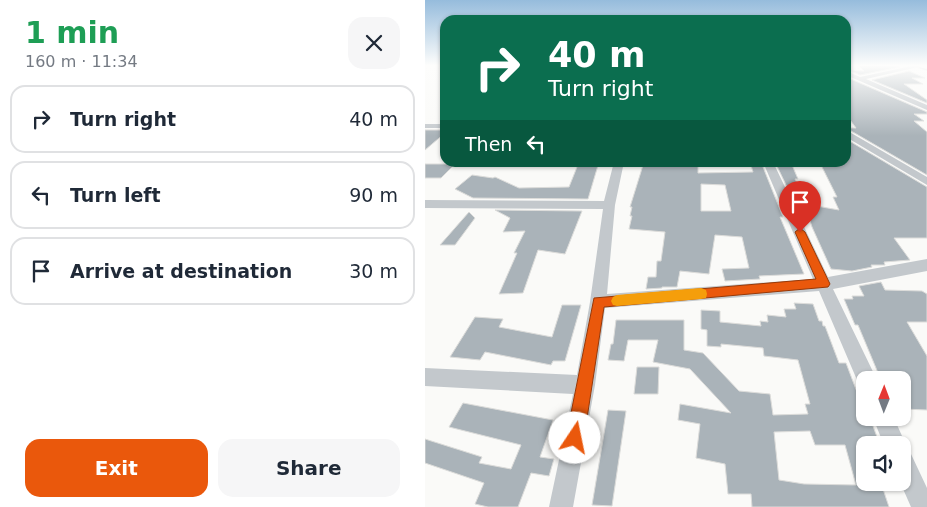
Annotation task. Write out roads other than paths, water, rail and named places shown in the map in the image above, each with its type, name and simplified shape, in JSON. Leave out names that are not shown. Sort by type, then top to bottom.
[{"type":"street","points":[[882,89],[927,108]]},
{"type":"street","points":[[425,126],[440,126]]},
{"type":"street","points":[[851,136],[927,182]]},
{"type":"street","points":[[561,507],[585,385],[598,302],[609,205],[618,167]]},
{"type":"street","points":[[770,167],[863,371]]},
{"type":"street","points":[[425,204],[609,205]]},
{"type":"street","points":[[598,302],[824,284],[927,265]]},
{"type":"street","points":[[425,377],[585,385]]},
{"type":"street","points":[[911,480],[923,507]]}]
